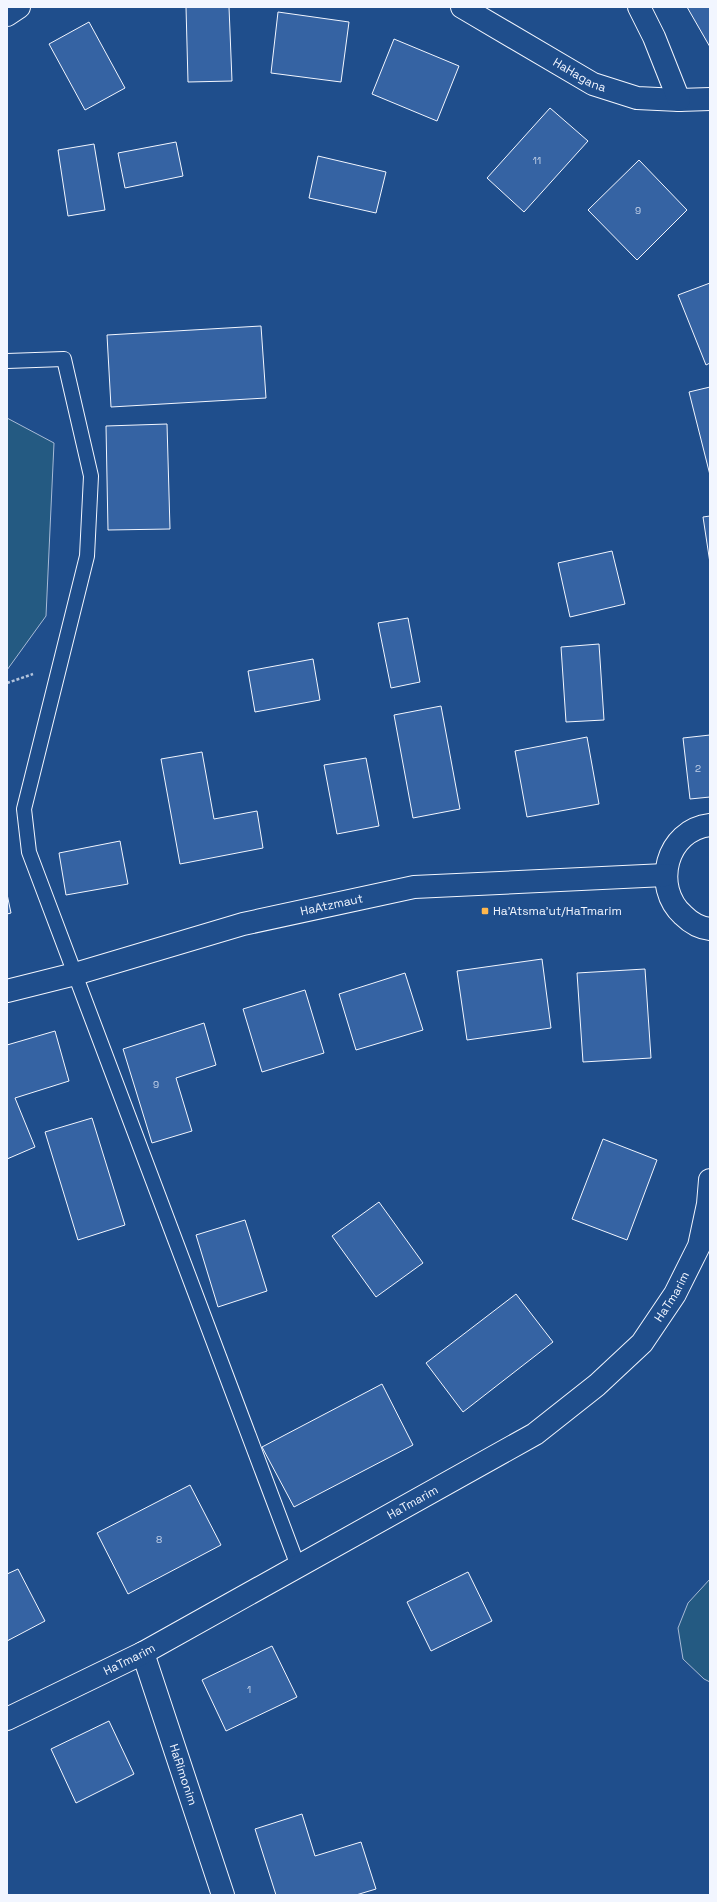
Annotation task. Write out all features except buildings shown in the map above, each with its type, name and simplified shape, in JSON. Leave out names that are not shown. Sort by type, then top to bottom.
[{"type":"street","points":[[7,15],[19,7]]},
{"type":"street","name":"HaHagana","points":[[462,7],[593,84],[637,98],[679,100],[710,99]]},
{"type":"street","points":[[639,7],[654,37],[679,100]]},
{"type":"street","points":[[708,934],[689,921],[676,909],[668,893],[665,875],[669,858],[678,843],[692,832],[710,825]]},
{"type":"street","name":"HaAtzmaut","points":[[7,991],[75,974],[243,924],[414,887],[665,875]]},
{"type":"street","name":"HaTmarim","points":[[7,1719],[143,1653],[535,1434],[608,1375],[642,1343],[675,1294],[699,1246],[708,1204],[710,1180]]},
{"type":"street","name":"HaRimonim","points":[[143,1653],[223,1895]]},
{"type":"lane","points":[[7,361],[64,359],[91,476],[87,556],[24,809],[28,852],[298,1566]]},
{"type":"shaded area","points":[[7,418],[54,443],[46,616],[7,670]]},
{"type":"shaded area","points":[[710,1579],[710,1682],[704,1679],[683,1659],[678,1628],[688,1603]]},
{"type":"place","name":"Ha'Atsma'ut/HaTmarim","points":[[485,911]]}]
